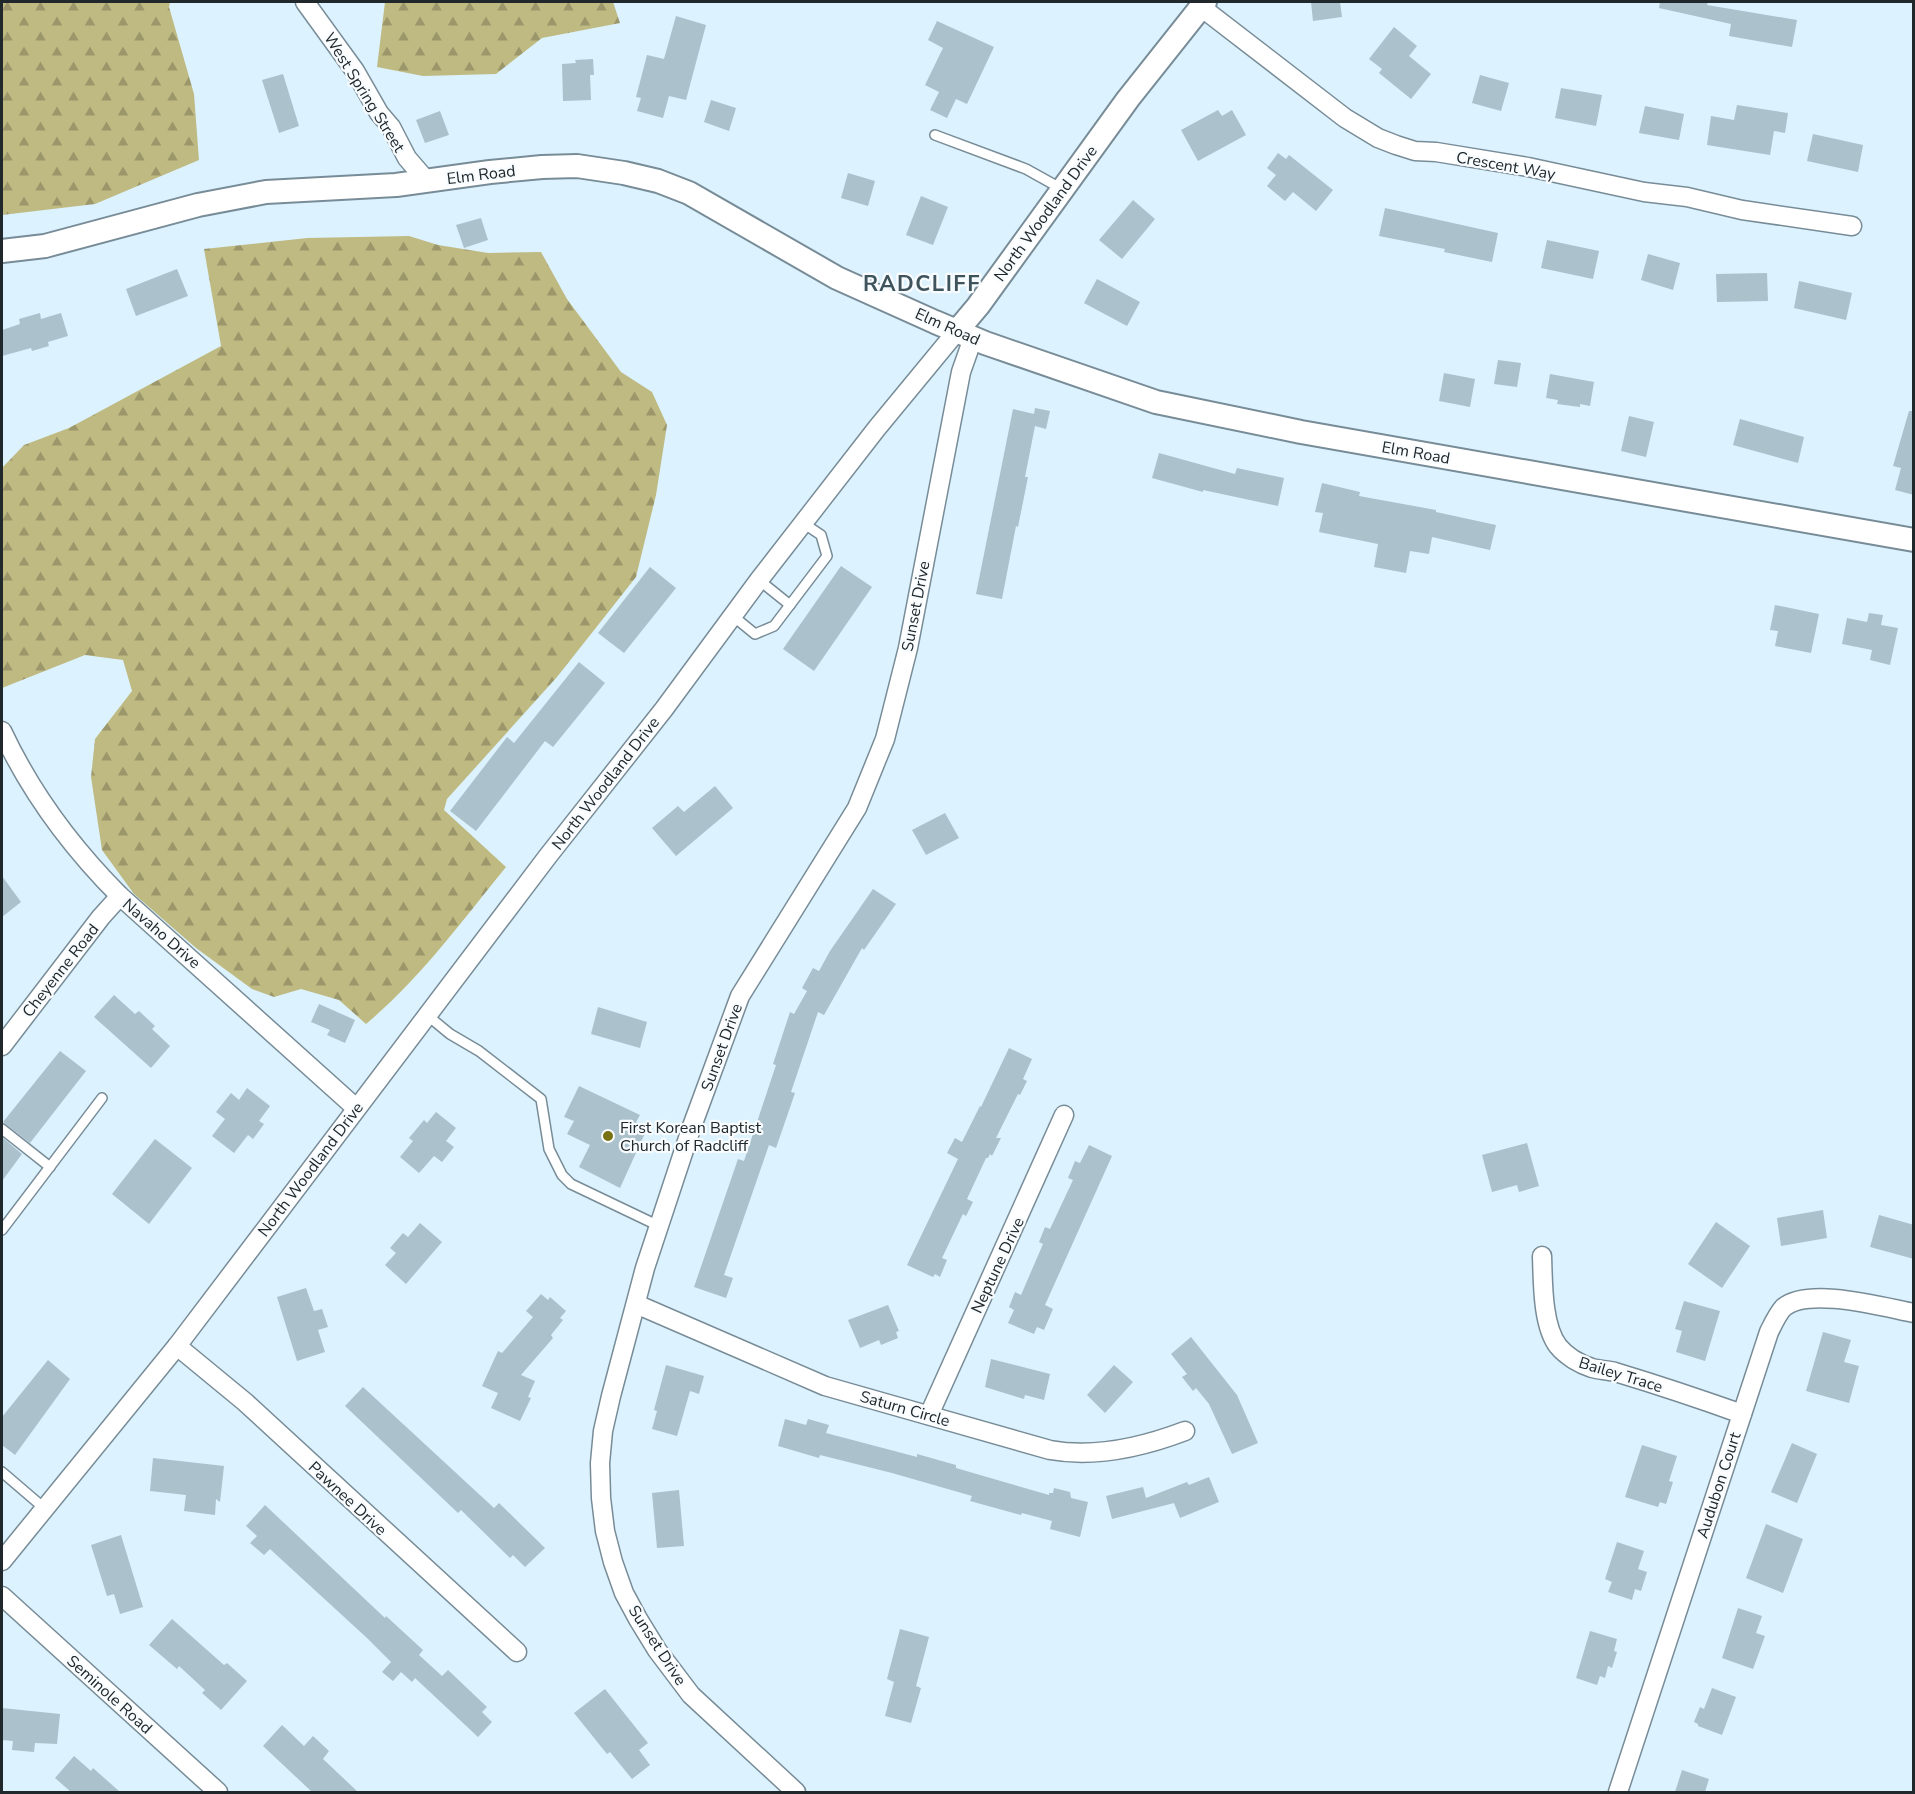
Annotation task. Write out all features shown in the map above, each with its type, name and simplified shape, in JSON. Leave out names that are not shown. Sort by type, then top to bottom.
[{"type":"street","name":"West Spring Street","points":[[306,2],[355,71],[379,112],[391,127],[407,158],[426,180]]},
{"type":"street","name":"North Woodland Drive","points":[[2,1561],[177,1346],[356,1108],[877,428],[965,334],[978,306],[1200,3]]},
{"type":"street","name":"Crescent Way","points":[[1200,3],[1345,118],[1378,138],[1396,145],[1415,151],[1436,152],[1528,167],[1644,192],[1687,197],[1742,210],[1852,226]]},
{"type":"street","name":"Elm Road","points":[[2,251],[45,246],[198,205],[266,192],[396,185],[490,172],[577,166],[624,173],[658,181],[689,193],[837,278],[965,334],[1156,402],[1301,432],[1914,540]]},
{"type":"street","name":"Sunset Drive","points":[[795,1792],[691,1695],[657,1650],[624,1593],[605,1532],[600,1463],[603,1431],[659,1226],[723,1037],[740,996],[857,808],[885,739],[908,648],[962,372],[965,334]]},
{"type":"street","name":"Navaho Drive","points":[[2,731],[55,822],[92,867],[120,896],[356,1108]]},
{"type":"street","name":"Cheyenne Road","points":[[2,1046],[101,917],[120,896]]},
{"type":"street","name":"Neptune Drive","points":[[929,1415],[1064,1115]]},
{"type":"street","name":"Bailey Trace","points":[[1542,1256],[1549,1326],[1556,1344],[1565,1354],[1592,1368],[1611,1371],[1680,1392],[1742,1414]]},
{"type":"street","name":"Audubon Court","points":[[1618,1792],[1775,1318],[1784,1307],[1801,1299],[1838,1298],[1914,1313]]},
{"type":"street","name":"Saturn Circle","points":[[636,1304],[825,1386],[1031,1445],[1068,1453],[1085,1454],[1164,1439],[1185,1431]]},
{"type":"street","name":"Pawnee Drive","points":[[177,1346],[245,1402],[517,1652]]},
{"type":"street","name":"Seminole Road","points":[[2,1596],[218,1792]]},
{"type":"lane","points":[[935,135],[1026,169],[1062,189]]},
{"type":"lane","points":[[734,616],[755,634],[774,626],[827,556],[821,535],[803,523]]},
{"type":"lane","points":[[759,580],[790,605]]},
{"type":"lane","points":[[427,1015],[450,1034],[479,1051],[520,1081],[541,1099],[549,1149],[562,1175],[571,1185],[659,1226]]},
{"type":"lane","points":[[2,1230],[102,1098]]},
{"type":"lane","points":[[2,1129],[50,1167]]},
{"type":"lane","points":[[2,1472],[44,1508]]},
{"type":"green space","points":[[2,2],[170,2],[169,7],[194,94],[199,160],[95,204],[2,215]]},
{"type":"green space","points":[[385,2],[613,2],[620,23],[542,38],[496,74],[423,76],[377,67]]},
{"type":"green space","points":[[409,236],[438,245],[488,253],[541,252],[567,299],[621,372],[652,392],[667,425],[656,495],[636,577],[557,677],[447,799],[444,810],[506,867],[422,969],[386,1007],[366,1024],[339,1000],[301,989],[274,997],[252,989],[196,948],[134,894],[102,850],[91,777],[95,739],[132,691],[123,660],[85,655],[2,688],[2,468],[24,445],[69,428],[221,346],[204,249],[307,238]]},
{"type":"building","points":[[1311,2],[1340,2],[1342,17],[1313,21]]},
{"type":"building","points":[[1660,2],[1708,2],[1707,5],[1797,20],[1792,47],[1729,36],[1731,24],[1659,8]]},
{"type":"building","points":[[676,16],[706,25],[686,100],[669,96],[663,118],[637,111],[641,98],[636,97],[647,55],[664,59]]},
{"type":"building","points":[[937,21],[994,47],[967,104],[956,99],[947,118],[930,110],[939,92],[925,85],[943,48],[928,40]]},
{"type":"building","points":[[1394,27],[1417,46],[1409,56],[1431,74],[1411,99],[1379,73],[1382,69],[1369,59]]},
{"type":"building","points":[[593,59],[594,75],[590,75],[591,100],[563,101],[562,64],[576,63],[575,60]]},
{"type":"building","points":[[283,74],[299,126],[279,133],[262,80]]},
{"type":"building","points":[[1480,75],[1509,83],[1501,111],[1472,103]]},
{"type":"building","points":[[1561,88],[1602,95],[1596,126],[1555,118]]},
{"type":"building","points":[[711,100],[736,108],[729,131],[704,122]]},
{"type":"building","points":[[1737,105],[1788,113],[1785,133],[1774,131],[1770,155],[1707,145],[1711,116],[1734,120]]},
{"type":"building","points":[[1645,106],[1684,114],[1679,140],[1639,133]]},
{"type":"building","points":[[1218,110],[1222,116],[1232,110],[1246,135],[1198,161],[1181,130]]},
{"type":"building","points":[[440,111],[449,135],[425,143],[416,120]]},
{"type":"building","points":[[1813,134],[1863,145],[1858,172],[1807,161]]},
{"type":"building","points":[[1278,153],[1286,159],[1289,155],[1333,190],[1316,211],[1293,192],[1285,201],[1267,186],[1276,175],[1267,168]]},
{"type":"building","points":[[848,173],[875,181],[868,206],[841,198]]},
{"type":"building","points":[[921,196],[948,207],[933,245],[906,235]]},
{"type":"building","points":[[1133,200],[1155,219],[1122,259],[1099,240]]},
{"type":"building","points":[[1385,208],[1498,233],[1492,262],[1444,252],[1445,249],[1379,236]]},
{"type":"building","points":[[481,218],[488,240],[464,248],[456,225]]},
{"type":"building","points":[[1547,240],[1599,251],[1593,279],[1541,268]]},
{"type":"building","points":[[1648,254],[1680,263],[1673,290],[1641,280]]},
{"type":"building","points":[[177,269],[188,296],[136,316],[126,289]]},
{"type":"building","points":[[1767,273],[1768,301],[1717,302],[1716,274]]},
{"type":"building","points":[[1097,279],[1140,302],[1127,326],[1084,303]]},
{"type":"building","points":[[1799,281],[1852,293],[1846,320],[1794,308]]},
{"type":"building","points":[[40,313],[41,319],[61,313],[68,336],[48,342],[49,346],[2,356],[2,330],[20,324],[19,319]]},
{"type":"building","points":[[1498,360],[1521,363],[1517,387],[1494,384]]},
{"type":"building","points":[[1444,373],[1475,379],[1470,407],[1439,401]]},
{"type":"building","points":[[1550,374],[1594,382],[1590,406],[1557,404],[1558,400],[1546,398]]},
{"type":"building","points":[[1035,408],[1050,411],[1046,429],[1035,426],[1025,477],[1028,477],[1002,599],[976,594],[1013,409],[1034,414]]},
{"type":"building","points":[[1909,411],[1914,411],[1914,495],[1895,490],[1901,468],[1893,466]]},
{"type":"building","points":[[1629,416],[1654,422],[1646,457],[1621,451]]},
{"type":"building","points":[[1740,419],[1804,437],[1798,463],[1733,445]]},
{"type":"building","points":[[1159,453],[1235,474],[1237,468],[1284,478],[1278,506],[1203,490],[1203,492],[1152,478]]},
{"type":"building","points":[[1322,483],[1360,492],[1359,496],[1436,510],[1436,512],[1496,525],[1490,550],[1432,537],[1429,554],[1410,551],[1406,573],[1374,567],[1378,544],[1319,532],[1323,513],[1315,512]]},
{"type":"building","points":[[841,566],[872,587],[814,671],[783,649]]},
{"type":"building","points":[[650,567],[676,588],[624,653],[598,633]]},
{"type":"building","points":[[1775,605],[1819,614],[1811,653],[1775,646],[1778,631],[1770,630]]},
{"type":"building","points":[[1869,613],[1883,615],[1881,625],[1898,628],[1890,665],[1870,660],[1872,650],[1842,644],[1847,618],[1867,622]]},
{"type":"building","points":[[579,662],[605,683],[553,747],[545,741],[476,831],[450,811],[507,737],[514,743]]},
{"type":"building","points":[[715,786],[733,808],[676,856],[652,828],[678,806],[684,812]]},
{"type":"building","points":[[945,813],[959,838],[926,855],[912,830]]},
{"type":"building","points":[[2,876],[21,902],[2,917]]},
{"type":"building","points":[[873,889],[896,904],[864,950],[862,948],[824,1015],[818,1012],[791,1092],[795,1093],[776,1148],[769,1145],[724,1275],[733,1278],[726,1298],[694,1287],[738,1159],[744,1161],[776,1065],[773,1064],[790,1012],[794,1014],[807,991],[802,988],[813,968],[819,971],[830,951]]},
{"type":"building","points":[[114,995],[135,1014],[139,1011],[155,1026],[152,1029],[170,1046],[151,1068],[94,1017]]},
{"type":"building","points":[[319,1004],[355,1020],[345,1043],[327,1035],[330,1030],[311,1022]]},
{"type":"building","points":[[598,1007],[647,1022],[640,1048],[591,1034]]},
{"type":"building","points":[[1009,1048],[1032,1059],[1023,1079],[1027,1081],[996,1138],[1001,1138],[992,1156],[990,1154],[986,1158],[967,1199],[973,1202],[966,1216],[963,1214],[942,1258],[947,1260],[940,1277],[935,1274],[933,1277],[907,1265],[958,1159],[947,1153],[955,1138],[962,1142]]},
{"type":"building","points":[[60,1051],[86,1071],[30,1143],[3,1122]]},
{"type":"building","name":"First Korean Baptist Church of Radcliff","points":[[579,1086],[640,1115],[636,1122],[641,1124],[639,1128],[646,1131],[620,1188],[579,1167],[590,1145],[567,1134],[574,1121],[564,1117]]},
{"type":"building","points":[[247,1088],[270,1106],[259,1121],[264,1124],[253,1139],[248,1135],[234,1153],[212,1136],[225,1119],[216,1112],[231,1093],[239,1100]]},
{"type":"building","points":[[436,1112],[456,1128],[446,1141],[454,1147],[442,1162],[434,1156],[419,1173],[400,1157],[413,1141],[409,1138],[424,1120],[427,1123]]},
{"type":"building","points":[[2,1137],[22,1154],[2,1181]]},
{"type":"building","points":[[155,1139],[192,1168],[149,1224],[112,1194]]},
{"type":"building","points":[[1527,1143],[1539,1186],[1519,1192],[1517,1185],[1492,1192],[1482,1155]]},
{"type":"building","points":[[1089,1145],[1112,1156],[1045,1305],[1053,1309],[1044,1330],[1037,1327],[1034,1334],[1008,1323],[1014,1310],[1009,1307],[1015,1292],[1021,1295],[1043,1244],[1039,1242],[1045,1227],[1050,1229],[1073,1180],[1068,1178],[1075,1161],[1080,1163]]},
{"type":"building","points":[[1823,1210],[1827,1238],[1781,1246],[1777,1218]]},
{"type":"building","points":[[1879,1215],[1914,1225],[1914,1259],[1870,1247]]},
{"type":"building","points":[[1716,1222],[1750,1246],[1722,1288],[1688,1264]]},
{"type":"building","points":[[420,1223],[442,1242],[406,1284],[385,1265],[396,1253],[390,1248],[403,1233],[408,1237]]},
{"type":"building","points":[[306,1288],[314,1311],[322,1309],[328,1327],[318,1330],[325,1352],[297,1361],[277,1297]]},
{"type":"building","points":[[541,1294],[548,1300],[550,1297],[566,1311],[560,1318],[563,1320],[551,1335],[553,1338],[521,1375],[535,1381],[528,1397],[531,1398],[520,1421],[491,1408],[498,1393],[482,1386],[498,1351],[502,1353],[533,1317],[526,1311]]},
{"type":"building","points":[[1684,1301],[1720,1311],[1705,1361],[1676,1352],[1682,1331],[1675,1329]]},
{"type":"building","points":[[888,1305],[899,1331],[896,1332],[898,1338],[881,1345],[879,1340],[860,1348],[848,1320]]},
{"type":"building","points":[[1823,1332],[1851,1340],[1844,1362],[1859,1366],[1849,1403],[1806,1391]]},
{"type":"building","points":[[1191,1337],[1237,1395],[1258,1443],[1232,1454],[1209,1404],[1196,1388],[1193,1391],[1182,1377],[1187,1374],[1171,1354]]},
{"type":"building","points":[[991,1359],[1050,1374],[1044,1400],[1025,1395],[1024,1399],[985,1387]]},
{"type":"building","points":[[48,1360],[70,1379],[15,1455],[2,1445],[2,1417]]},
{"type":"building","points":[[666,1365],[704,1376],[699,1394],[690,1391],[677,1436],[652,1429],[657,1411],[654,1410]]},
{"type":"building","points":[[1114,1365],[1133,1382],[1105,1413],[1087,1395]]},
{"type":"building","points":[[363,1387],[494,1508],[499,1503],[545,1548],[525,1567],[513,1555],[510,1558],[461,1510],[458,1513],[345,1406]]},
{"type":"building","points":[[785,1419],[806,1425],[808,1419],[829,1425],[826,1433],[917,1457],[917,1454],[956,1465],[956,1468],[1049,1495],[1053,1493],[1054,1488],[1070,1492],[1071,1498],[1088,1502],[1080,1537],[1050,1529],[1052,1521],[970,1501],[972,1496],[892,1473],[820,1455],[819,1458],[778,1446]]},
{"type":"building","points":[[1792,1443],[1817,1454],[1797,1503],[1771,1492]]},
{"type":"building","points":[[1642,1445],[1677,1456],[1669,1481],[1673,1482],[1666,1504],[1660,1502],[1658,1507],[1625,1497]]},
{"type":"building","points":[[153,1458],[224,1466],[220,1502],[216,1499],[215,1515],[184,1511],[186,1495],[150,1491]]},
{"type":"building","points":[[1209,1477],[1219,1502],[1180,1518],[1174,1503],[1112,1519],[1106,1496],[1143,1487],[1146,1498],[1187,1482],[1189,1485]]},
{"type":"building","points":[[679,1490],[684,1546],[657,1548],[652,1493]]},
{"type":"building","points":[[265,1505],[385,1618],[386,1616],[423,1650],[419,1655],[442,1676],[448,1670],[487,1707],[482,1712],[492,1722],[478,1737],[415,1678],[412,1682],[401,1672],[393,1681],[382,1672],[391,1662],[367,1638],[270,1549],[264,1555],[250,1543],[257,1536],[246,1526]]},
{"type":"building","points":[[1766,1524],[1803,1539],[1783,1593],[1746,1578]]},
{"type":"building","points":[[121,1535],[143,1607],[120,1614],[114,1594],[107,1596],[91,1545]]},
{"type":"building","points":[[1617,1542],[1644,1551],[1638,1569],[1647,1572],[1641,1591],[1635,1589],[1632,1600],[1608,1592],[1612,1582],[1605,1579]]},
{"type":"building","points":[[1738,1608],[1762,1616],[1756,1633],[1765,1636],[1753,1669],[1722,1658]]},
{"type":"building","points":[[172,1619],[224,1665],[227,1663],[247,1681],[221,1710],[202,1693],[205,1690],[179,1666],[177,1669],[149,1645]]},
{"type":"building","points":[[900,1629],[929,1637],[916,1686],[921,1688],[911,1723],[885,1716],[894,1682],[887,1679]]},
{"type":"building","points":[[1590,1631],[1617,1639],[1614,1651],[1617,1652],[1612,1668],[1608,1666],[1605,1678],[1600,1676],[1597,1685],[1576,1678]]},
{"type":"building","points":[[1712,1688],[1736,1697],[1722,1735],[1698,1726],[1694,1722],[1700,1707],[1704,1709]]},
{"type":"building","points":[[605,1689],[648,1743],[639,1750],[650,1765],[632,1779],[610,1752],[607,1754],[574,1713]]},
{"type":"building","points":[[2,1708],[60,1714],[57,1744],[35,1743],[34,1752],[12,1750],[13,1741],[2,1740]]},
{"type":"building","points":[[282,1725],[304,1746],[313,1736],[329,1751],[323,1759],[358,1792],[312,1792],[263,1746]]},
{"type":"building","points":[[74,1756],[91,1771],[93,1768],[120,1792],[71,1792],[55,1778]]},
{"type":"building","points":[[1682,1770],[1709,1779],[1705,1792],[1675,1792]]},
{"type":"place","name":"First Korean Baptist Church of Radcliff","points":[[608,1136]]},
{"type":"district","name":"RADCLIFF","points":[[922,283]]}]
